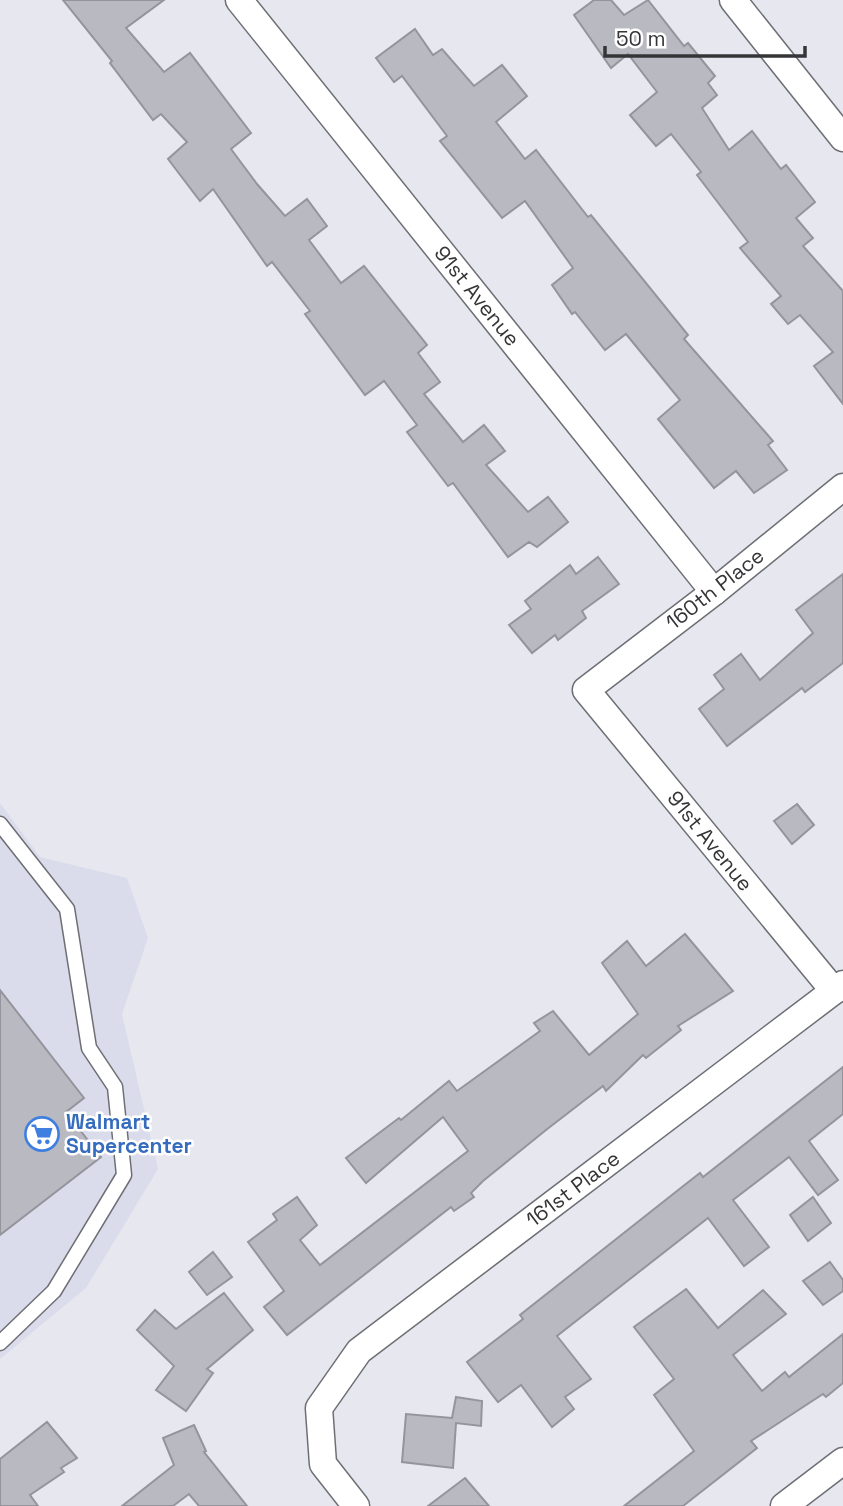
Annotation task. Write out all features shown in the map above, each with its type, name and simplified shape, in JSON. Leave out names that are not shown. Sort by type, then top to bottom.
[{"type":"street","name":"91st Avenue","points":[[239,0],[714,592]]},
{"type":"street","points":[[733,0],[843,138]]},
{"type":"street","name":"160th Place","points":[[586,690],[714,592],[843,486]]},
{"type":"street","name":"91st Avenue","points":[[586,690],[838,988]]},
{"type":"street","name":"161st Place","points":[[356,1506],[323,1464],[319,1408],[359,1351],[838,988]]},
{"type":"street","points":[[784,1506],[843,1461]]},
{"type":"lane","points":[[0,824],[67,909],[89,1048],[115,1087],[124,1175],[54,1291],[0,1343]]},
{"type":"shaded area","points":[[0,803],[40,857],[127,878],[148,938],[122,1014],[158,1169],[86,1288],[0,1359]]},
{"type":"building","points":[[63,0],[164,0],[126,28],[164,72],[190,53],[251,133],[231,149],[257,184],[285,216],[307,199],[327,226],[309,240],[341,283],[364,266],[427,345],[418,353],[440,382],[424,394],[463,442],[484,425],[505,451],[486,465],[528,512],[548,497],[568,522],[537,547],[529,542],[508,557],[453,483],[448,486],[407,432],[417,425],[384,381],[365,395],[305,314],[310,311],[272,262],[267,266],[213,189],[200,201],[168,159],[187,142],[161,114],[153,120],[110,63],[112,61]]},
{"type":"building","points":[[594,0],[611,0],[624,15],[648,0],[684,46],[688,43],[715,76],[708,83],[717,95],[702,108],[729,150],[752,131],[781,169],[786,165],[815,202],[796,218],[813,238],[803,246],[843,291],[843,404],[814,366],[833,352],[800,315],[788,324],[771,304],[781,296],[740,248],[748,242],[697,175],[701,172],[671,134],[656,146],[630,115],[657,92],[628,54],[611,68],[574,15]]},
{"type":"building","points":[[415,29],[433,55],[442,49],[474,86],[502,65],[527,96],[496,122],[525,159],[536,150],[588,217],[591,215],[688,335],[684,339],[773,441],[768,445],[787,470],[754,493],[736,471],[714,488],[658,419],[680,400],[626,334],[605,350],[575,312],[572,314],[552,285],[573,268],[525,201],[502,218],[440,141],[447,136],[402,76],[394,82],[376,58]]},
{"type":"building","points":[[598,557],[619,584],[582,611],[586,618],[558,640],[555,635],[532,653],[509,625],[531,609],[525,601],[570,565],[576,574]]},
{"type":"building","points":[[843,574],[843,663],[805,692],[802,688],[727,746],[699,709],[724,689],[714,675],[741,654],[760,680],[813,633],[796,610]]},
{"type":"building","points":[[797,804],[814,825],[792,844],[774,821]]},
{"type":"building","points":[[685,934],[733,991],[678,1026],[681,1030],[646,1058],[643,1055],[606,1091],[603,1086],[483,1181],[471,1193],[474,1197],[454,1211],[451,1207],[287,1335],[264,1307],[284,1291],[248,1242],[277,1220],[273,1214],[297,1197],[317,1225],[300,1240],[320,1265],[468,1151],[443,1117],[366,1183],[346,1158],[399,1118],[401,1120],[449,1081],[457,1091],[540,1031],[534,1023],[553,1011],[589,1055],[638,1014],[602,963],[627,941],[646,966]]},
{"type":"building","name":"Walmart Supercenter","points":[[0,990],[84,1098],[66,1112],[101,1157],[0,1235]]},
{"type":"building","points":[[843,1067],[843,1114],[809,1141],[838,1180],[818,1195],[789,1157],[733,1200],[769,1247],[744,1266],[708,1218],[557,1336],[591,1379],[565,1397],[574,1409],[552,1427],[521,1385],[498,1402],[467,1362],[523,1319],[520,1315],[682,1187],[700,1173],[703,1177]]},
{"type":"building","points":[[813,1197],[831,1223],[808,1241],[790,1215]]},
{"type":"building","points":[[213,1252],[232,1277],[207,1295],[189,1272]]},
{"type":"building","points":[[830,1262],[843,1280],[843,1291],[823,1305],[803,1281]]},
{"type":"building","points":[[686,1289],[718,1328],[763,1290],[786,1314],[733,1355],[762,1391],[785,1372],[789,1377],[843,1334],[843,1383],[826,1397],[823,1394],[751,1441],[757,1448],[683,1506],[624,1506],[694,1451],[654,1395],[674,1379],[634,1327]]},
{"type":"building","points":[[224,1293],[253,1330],[207,1369],[213,1373],[186,1411],[156,1390],[174,1366],[137,1330],[155,1310],[176,1329]]},
{"type":"building","points":[[456,1397],[482,1401],[481,1426],[456,1423],[453,1468],[402,1462],[406,1414],[452,1418]]},
{"type":"building","points":[[47,1422],[77,1458],[61,1468],[64,1472],[30,1495],[38,1506],[0,1506],[0,1459]]},
{"type":"building","points":[[194,1425],[206,1451],[204,1452],[247,1506],[199,1506],[189,1494],[173,1506],[122,1506],[174,1465],[163,1438]]},
{"type":"building","points":[[465,1478],[489,1506],[428,1506]]},
{"type":"place","name":"Walmart Supercenter","points":[[42,1134]]}]
